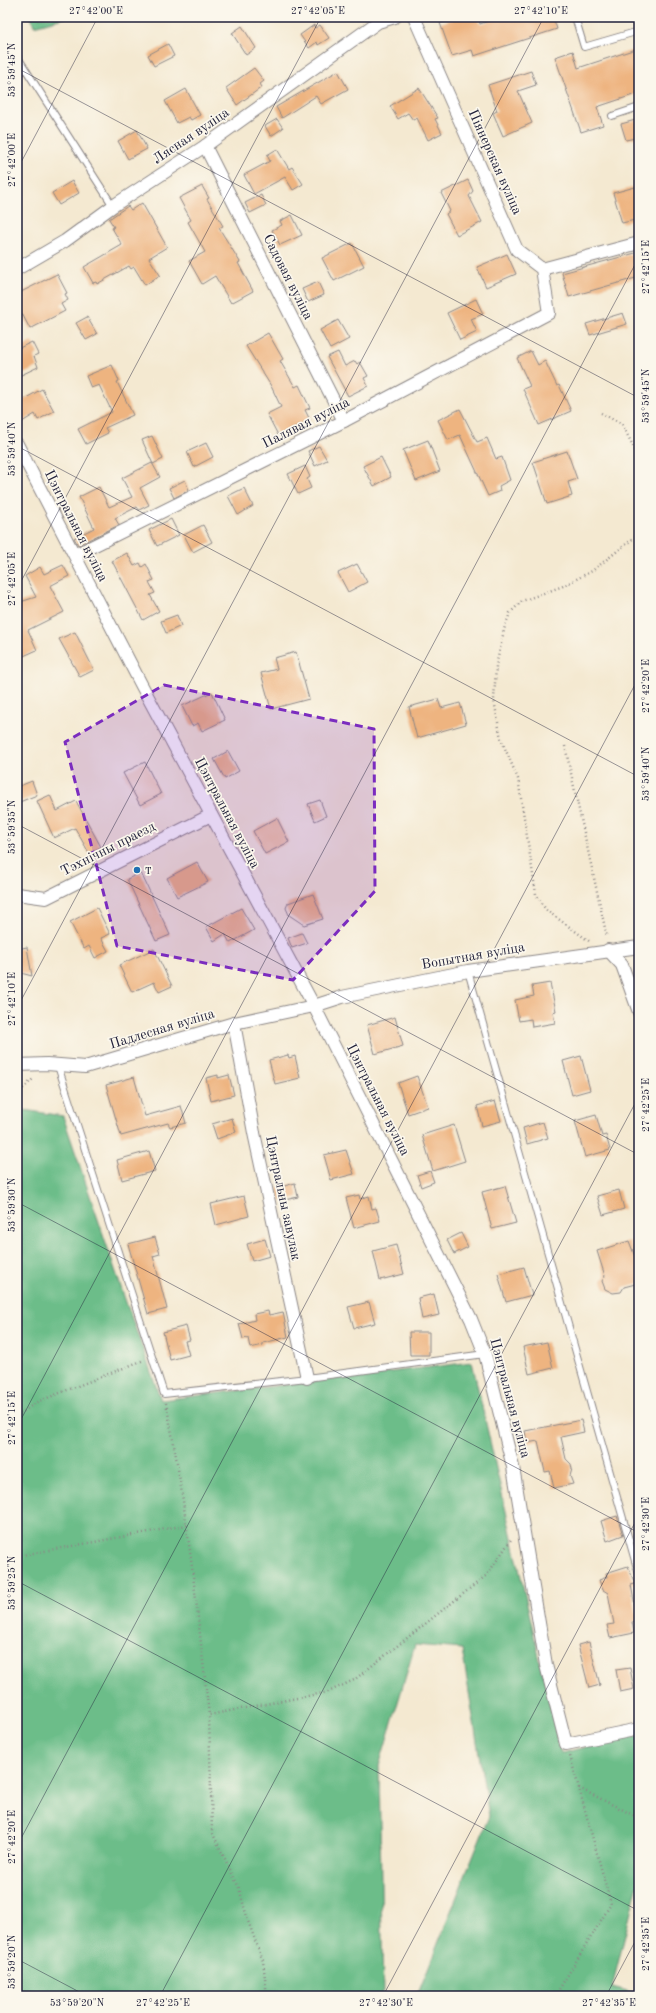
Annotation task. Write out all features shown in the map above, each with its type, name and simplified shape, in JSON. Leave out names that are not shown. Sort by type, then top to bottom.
[{"type":"street","name":"Лясная вуліца","points":[[17,268],[65,241],[113,206],[205,146],[374,20],[395,17]]},
{"type":"street","name":"Піянерская вуліца","points":[[414,17],[517,250],[542,269]]},
{"type":"street","name":"Садовая вуліца","points":[[205,146],[344,421]]},
{"type":"street","points":[[542,269],[639,243]]},
{"type":"street","name":"Палявая вуліца","points":[[75,555],[344,421],[549,313],[542,269]]},
{"type":"street","name":"Цэнтральная вуліца","points":[[17,444],[210,815],[314,1006],[471,1319],[484,1354],[513,1467],[546,1665],[566,1744]]},
{"type":"street","name":"Тэхнічны праезд","points":[[17,894],[46,898],[210,815]]},
{"type":"street","points":[[605,945],[622,965],[639,1012]]},
{"type":"street","name":"Вопытная вуліца","points":[[314,1006],[342,997],[605,945],[639,947]]},
{"type":"street","name":"Падлесная вуліца","points":[[17,1065],[85,1067],[234,1023],[314,1006]]},
{"type":"street","name":"Цэнтральны завулак","points":[[234,1023],[254,1133],[307,1378]]},
{"type":"street","points":[[566,1744],[639,1729]]},
{"type":"lane","points":[[575,17],[584,46],[639,31]]},
{"type":"lane","points":[[17,56],[113,206]]},
{"type":"lane","points":[[612,116],[639,108]]},
{"type":"lane","points":[[468,971],[639,1575]]},
{"type":"lane","points":[[52,1065],[164,1394],[307,1378],[484,1354]]},
{"type":"path","points":[[602,413],[622,424],[639,458]]},
{"type":"path","points":[[592,943],[546,910],[536,894],[518,779],[501,739],[494,700],[496,666],[505,626],[510,613],[522,601],[563,586],[592,571],[639,534]]},
{"type":"path","points":[[635,642],[639,645]]},
{"type":"path","points":[[564,746],[607,939],[605,945]]},
{"type":"path","points":[[17,1094],[52,1065]]},
{"type":"path","points":[[17,1416],[37,1402],[152,1357]]},
{"type":"path","points":[[164,1394],[177,1460],[187,1524],[208,1715],[212,1832],[239,1888],[248,1921],[263,1961],[266,1996]]},
{"type":"path","points":[[208,1715],[328,1692],[354,1680],[487,1575],[523,1522]]},
{"type":"path","points":[[17,1556],[187,1524]]},
{"type":"path","points":[[555,1996],[611,1904],[606,1881],[566,1744]]},
{"type":"path","points":[[579,1788],[639,1818]]},
{"type":"highlighted area","points":[[164,685],[374,729],[375,891],[293,980],[117,946],[65,742]]},
{"type":"green space","points":[[31,17],[67,17],[34,26]]},
{"type":"green space","points":[[17,1105],[24,1110],[63,1116],[161,1400],[472,1362],[561,1753],[639,1735],[639,1880],[612,1987],[639,1994],[639,1996],[417,1996],[489,1816],[462,1649],[415,1645],[379,1766],[383,1996],[17,1996]]},
{"type":"building","points":[[460,17],[478,17],[480,24],[500,17],[553,17],[557,29],[474,56],[472,50],[452,56],[440,23]]},
{"type":"building","points":[[314,25],[315,28],[320,25],[329,38],[318,45],[317,42],[309,48],[300,35]]},
{"type":"building","points":[[242,26],[256,48],[246,55],[232,33]]},
{"type":"building","points":[[168,44],[174,56],[154,66],[148,55]]},
{"type":"building","points":[[639,48],[639,93],[597,107],[603,125],[581,132],[555,57],[573,51],[578,68]]},
{"type":"building","points":[[254,68],[264,81],[260,84],[262,87],[237,105],[226,88]]},
{"type":"building","points":[[338,71],[348,89],[321,104],[316,96],[282,118],[276,107]]},
{"type":"building","points":[[531,71],[536,85],[518,91],[532,123],[503,136],[493,113],[497,111],[488,85]]},
{"type":"building","points":[[419,88],[438,118],[435,119],[442,133],[428,140],[417,118],[413,120],[408,113],[398,119],[390,106]]},
{"type":"building","points":[[186,89],[200,115],[191,120],[189,117],[177,123],[165,101]]},
{"type":"building","points":[[277,119],[283,128],[271,136],[265,126]]},
{"type":"building","points":[[639,119],[639,137],[626,140],[621,124]]},
{"type":"building","points":[[137,130],[147,149],[128,159],[118,141]]},
{"type":"building","points":[[277,149],[289,169],[292,167],[303,184],[293,190],[285,177],[254,194],[244,175],[270,161],[267,155]]},
{"type":"building","points":[[468,180],[473,191],[469,196],[482,222],[457,235],[446,214],[450,211],[441,193]]},
{"type":"building","points":[[72,181],[79,193],[59,205],[52,193]]},
{"type":"building","points":[[202,186],[209,198],[207,199],[223,226],[219,228],[240,262],[238,263],[253,291],[231,303],[215,276],[202,284],[189,261],[205,252],[188,222],[191,220],[179,198]]},
{"type":"building","points":[[639,186],[639,219],[622,223],[613,193]]},
{"type":"building","points":[[261,195],[266,205],[250,213],[245,203]]},
{"type":"building","points":[[142,203],[167,247],[149,258],[160,275],[145,285],[134,267],[131,269],[129,266],[97,284],[96,282],[93,283],[84,267],[122,245],[112,228],[114,227],[109,219],[128,206],[131,210]]},
{"type":"building","points":[[292,215],[302,235],[280,245],[272,230],[282,225],[280,221]]},
{"type":"building","points":[[352,243],[364,266],[334,281],[322,258]]},
{"type":"building","points":[[639,252],[639,277],[569,297],[562,273]]},
{"type":"building","points":[[507,254],[516,274],[486,287],[477,267]]},
{"type":"building","points":[[57,274],[67,293],[65,294],[68,300],[61,304],[65,311],[30,329],[17,304],[17,294]]},
{"type":"building","points":[[318,282],[324,295],[308,302],[302,289]]},
{"type":"building","points":[[476,299],[483,314],[471,319],[477,332],[460,340],[447,313]]},
{"type":"building","points":[[623,313],[627,324],[590,335],[586,324]]},
{"type":"building","points":[[87,317],[97,334],[86,340],[76,323]]},
{"type":"building","points":[[338,320],[349,339],[330,349],[320,330]]},
{"type":"building","points":[[268,333],[283,359],[280,361],[295,387],[299,385],[310,408],[305,410],[310,420],[278,435],[267,414],[281,407],[271,386],[246,346]]},
{"type":"building","points":[[32,342],[38,354],[34,356],[38,367],[17,377],[17,349]]},
{"type":"building","points":[[531,351],[538,365],[545,361],[557,386],[559,385],[571,411],[539,425],[523,389],[530,386],[517,358]]},
{"type":"building","points":[[338,352],[345,366],[355,361],[357,364],[360,362],[368,376],[364,378],[368,386],[348,396],[327,357]]},
{"type":"building","points":[[112,365],[119,381],[117,382],[133,415],[105,428],[108,433],[86,444],[78,429],[112,412],[99,385],[91,388],[86,376]]},
{"type":"building","points":[[42,389],[54,411],[38,420],[35,414],[22,422],[17,413],[17,403]]},
{"type":"building","points":[[460,409],[477,442],[487,438],[496,459],[502,457],[510,480],[499,486],[500,491],[488,496],[460,435],[448,440],[438,420]]},
{"type":"building","points":[[152,436],[163,459],[153,464],[142,440]]},
{"type":"building","points":[[428,440],[440,471],[416,481],[403,450]]},
{"type":"building","points":[[206,443],[213,457],[194,467],[187,452]]},
{"type":"building","points":[[319,446],[327,460],[315,466],[308,451]]},
{"type":"building","points":[[567,451],[577,479],[568,482],[572,496],[547,504],[533,462]]},
{"type":"building","points":[[381,457],[391,477],[374,486],[363,466]]},
{"type":"building","points":[[152,463],[160,477],[140,488],[149,505],[139,510],[137,507],[115,518],[119,525],[78,545],[74,538],[94,528],[79,497],[99,487],[109,507],[132,497],[122,478]]},
{"type":"building","points":[[305,466],[310,477],[307,479],[311,488],[298,494],[288,474]]},
{"type":"building","points":[[185,480],[189,490],[174,498],[169,488]]},
{"type":"building","points":[[244,488],[253,506],[238,515],[228,496]]},
{"type":"building","points":[[171,519],[179,535],[157,546],[149,530]]},
{"type":"building","points":[[203,525],[212,542],[193,552],[184,535]]},
{"type":"building","points":[[127,553],[134,566],[140,563],[142,567],[146,564],[154,580],[149,582],[155,593],[150,595],[159,611],[143,620],[112,561]]},
{"type":"building","points":[[357,564],[367,582],[348,592],[338,573]]},
{"type":"building","points":[[63,565],[69,576],[50,586],[64,612],[28,630],[37,650],[17,659],[17,640],[20,638],[18,634],[17,635],[17,603],[36,597],[25,576],[40,567],[44,574]]},
{"type":"building","points":[[177,615],[181,626],[166,633],[161,621]]},
{"type":"building","points":[[75,632],[94,670],[80,677],[59,639]]},
{"type":"building","points":[[296,652],[309,699],[271,709],[261,673],[277,669],[274,658]]},
{"type":"building","points":[[212,692],[225,720],[202,731],[198,723],[192,726],[182,706]]},
{"type":"building","points":[[438,699],[441,708],[460,703],[466,724],[417,738],[409,707]]},
{"type":"building","points":[[228,751],[239,771],[225,779],[214,759]]},
{"type":"building","points":[[145,762],[161,794],[140,805],[123,773]]},
{"type":"building","points":[[32,781],[37,795],[17,803],[17,787]]},
{"type":"building","points":[[50,795],[57,811],[76,801],[101,847],[89,853],[75,828],[54,838],[37,801]]},
{"type":"building","points":[[320,800],[326,816],[315,821],[308,804]]},
{"type":"building","points":[[277,818],[289,842],[265,854],[253,831]]},
{"type":"building","points":[[197,862],[208,882],[177,897],[167,878]]},
{"type":"building","points":[[141,873],[170,935],[156,941],[127,879]]},
{"type":"building","points":[[313,894],[323,919],[304,925],[289,915],[286,908],[288,903]]},
{"type":"building","points":[[97,908],[110,934],[101,938],[108,951],[95,958],[89,946],[84,949],[70,922]]},
{"type":"building","points":[[241,908],[254,930],[230,943],[225,934],[214,941],[206,927]]},
{"type":"building","points":[[302,933],[307,943],[292,948],[288,938]]},
{"type":"building","points":[[27,947],[32,976],[17,972],[17,949]]},
{"type":"building","points":[[154,949],[172,986],[159,992],[154,982],[132,992],[119,965]]},
{"type":"building","points":[[550,983],[556,1011],[553,1012],[555,1023],[532,1027],[531,1019],[519,1021],[515,1000],[534,996],[532,986]]},
{"type":"building","points":[[395,1017],[403,1046],[375,1054],[367,1025]]},
{"type":"building","points":[[288,1055],[289,1058],[295,1056],[300,1078],[275,1084],[269,1060]]},
{"type":"building","points":[[581,1056],[590,1090],[572,1095],[563,1061]]},
{"type":"building","points":[[218,1075],[218,1078],[229,1075],[234,1095],[211,1101],[206,1078]]},
{"type":"building","points":[[417,1076],[428,1107],[408,1114],[398,1083]]},
{"type":"building","points":[[134,1077],[145,1116],[181,1106],[186,1123],[170,1127],[168,1123],[121,1136],[106,1085]]},
{"type":"building","points":[[495,1101],[501,1121],[482,1126],[477,1106]]},
{"type":"building","points":[[596,1115],[602,1136],[606,1135],[610,1150],[585,1157],[575,1121]]},
{"type":"building","points":[[232,1118],[236,1132],[217,1139],[212,1124]]},
{"type":"building","points":[[543,1122],[548,1138],[527,1144],[523,1128]]},
{"type":"building","points":[[454,1125],[465,1161],[433,1171],[422,1135]]},
{"type":"building","points":[[346,1150],[354,1174],[331,1180],[324,1155]]},
{"type":"building","points":[[149,1151],[155,1171],[122,1180],[117,1160]]},
{"type":"building","points":[[430,1171],[434,1182],[421,1187],[417,1175]]},
{"type":"building","points":[[295,1183],[298,1197],[280,1201],[277,1188]]},
{"type":"building","points":[[505,1186],[516,1223],[492,1229],[482,1192]]},
{"type":"building","points":[[619,1190],[624,1209],[603,1215],[597,1196]]},
{"type":"building","points":[[359,1195],[360,1199],[369,1196],[372,1209],[376,1208],[380,1221],[354,1228],[346,1198]]},
{"type":"building","points":[[244,1196],[249,1216],[216,1225],[211,1204]]},
{"type":"building","points":[[461,1233],[468,1247],[454,1254],[447,1240]]},
{"type":"building","points":[[155,1237],[160,1254],[153,1256],[167,1309],[148,1314],[128,1244]]},
{"type":"building","points":[[265,1239],[270,1256],[252,1261],[247,1244]]},
{"type":"building","points":[[629,1241],[639,1267],[639,1283],[624,1287],[621,1292],[613,1293],[605,1289],[602,1281],[605,1276],[597,1251]]},
{"type":"building","points":[[396,1245],[404,1274],[380,1280],[373,1251]]},
{"type":"building","points":[[524,1267],[532,1295],[506,1302],[498,1274]]},
{"type":"building","points":[[434,1294],[439,1315],[422,1319],[418,1298]]},
{"type":"building","points":[[369,1302],[375,1323],[354,1328],[348,1307]]},
{"type":"building","points":[[268,1311],[269,1315],[283,1312],[288,1337],[250,1348],[248,1338],[243,1339],[239,1324],[255,1320],[254,1314]]},
{"type":"building","points":[[186,1326],[190,1340],[185,1341],[189,1355],[170,1360],[163,1332]]},
{"type":"building","points":[[409,1332],[429,1332],[429,1355],[410,1355]]},
{"type":"building","points":[[547,1342],[553,1368],[529,1374],[523,1347]]},
{"type":"building","points":[[581,1420],[584,1432],[561,1437],[566,1459],[571,1464],[572,1469],[570,1476],[573,1484],[554,1488],[550,1471],[545,1472],[538,1441],[527,1443],[525,1431]]},
{"type":"building","points":[[617,1516],[623,1535],[607,1541],[601,1521]]},
{"type":"building","points":[[628,1566],[635,1584],[631,1585],[638,1621],[632,1622],[634,1633],[610,1638],[607,1625],[614,1624],[608,1593],[603,1590],[599,1580],[607,1577],[606,1573]]},
{"type":"building","points":[[589,1642],[600,1685],[589,1688],[578,1645]]},
{"type":"building","points":[[630,1668],[634,1689],[620,1692],[616,1670]]},
{"type":"place","name":"т","points":[[137,870]]}]
